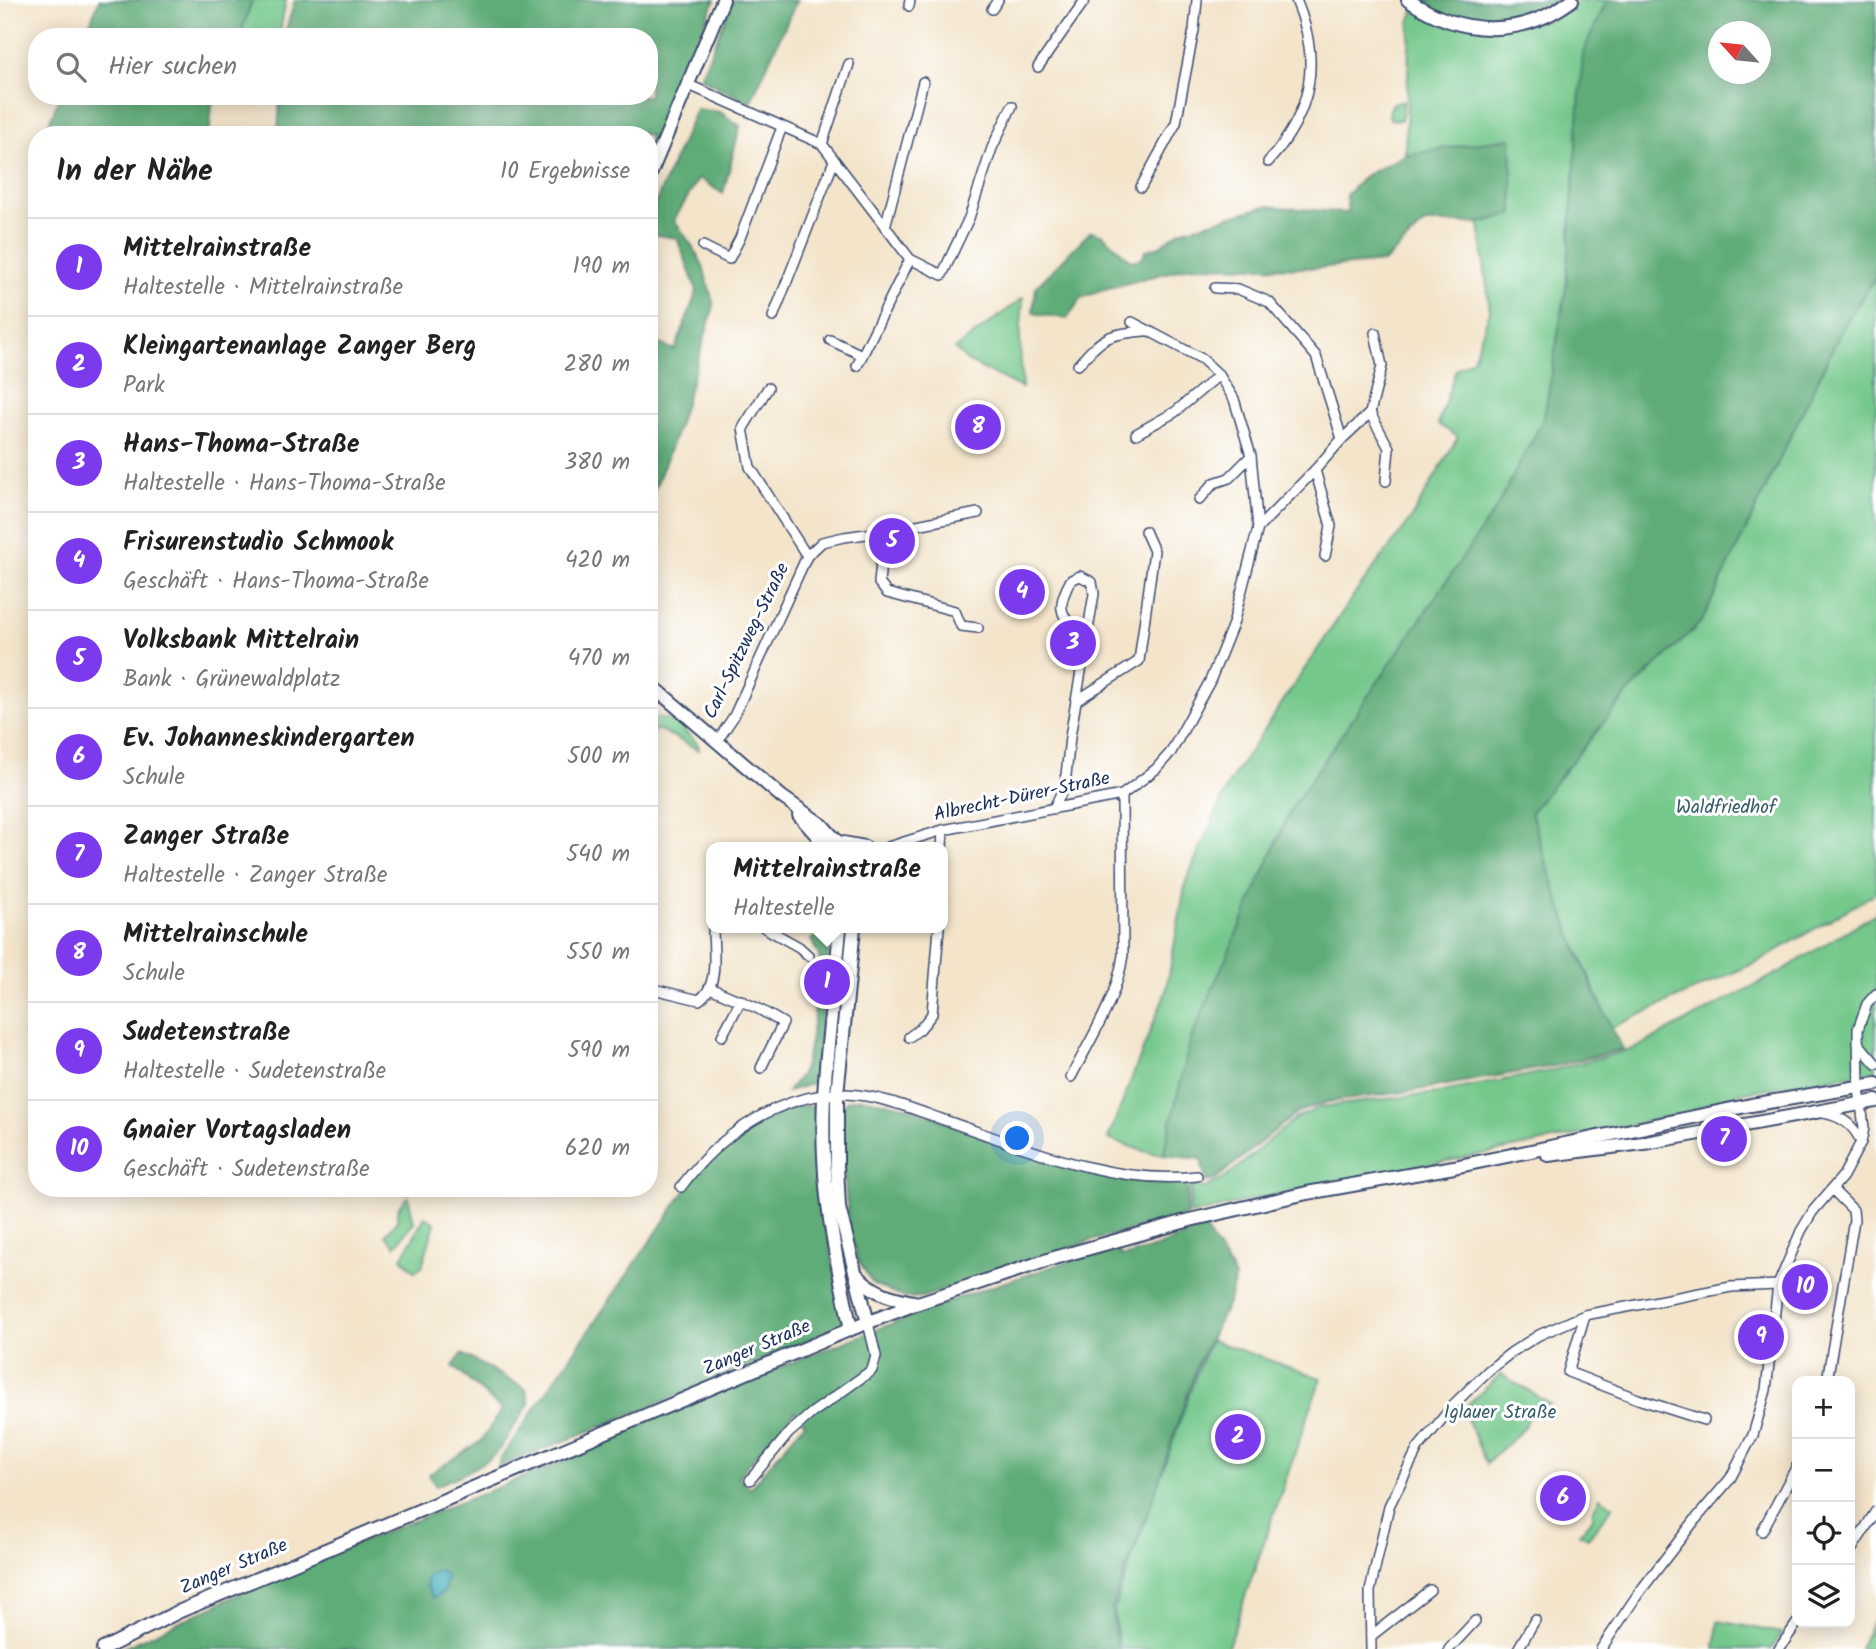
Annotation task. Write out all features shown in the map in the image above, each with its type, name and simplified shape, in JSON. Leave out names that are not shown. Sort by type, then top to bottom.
[{"type":"street","points":[[658,156],[723,0]]},
{"type":"street","points":[[992,9],[998,0]]},
{"type":"street","points":[[1038,67],[1085,0]]},
{"type":"street","points":[[1142,187],[1175,123],[1194,30],[1197,0]]},
{"type":"street","points":[[1268,162],[1284,143],[1295,123],[1312,74],[1310,43],[1296,0]]},
{"type":"street","points":[[1408,0],[1437,17],[1483,28],[1505,28],[1535,20],[1572,0]]},
{"type":"street","points":[[822,144],[849,64]]},
{"type":"street","points":[[885,227],[923,82]]},
{"type":"street","points":[[689,85],[822,144],[910,259],[942,275],[969,218],[992,148],[1012,106]]},
{"type":"street","points":[[703,246],[729,259],[740,238],[782,127]]},
{"type":"street","points":[[773,317],[834,161]]},
{"type":"street","points":[[857,366],[910,259]]},
{"type":"street","points":[[1215,288],[1238,289],[1269,302],[1316,356],[1342,439]]},
{"type":"street","name":"Albrecht-Dürer-Straße","points":[[904,842],[943,830],[1122,795],[1156,769],[1171,752],[1210,681],[1233,624],[1258,528],[1251,456],[1234,399],[1219,375],[1202,359],[1132,322]]},
{"type":"street","points":[[1078,365],[1097,344],[1116,333],[1147,331]]},
{"type":"street","points":[[1258,528],[1370,413],[1382,366],[1375,333]]},
{"type":"street","points":[[830,340],[862,355]]},
{"type":"street","points":[[1136,434],[1175,412],[1219,375]]},
{"type":"street","name":"Carl-Spitzweg-Straße","points":[[768,388],[743,428],[750,467],[807,556]]},
{"type":"street","points":[[1370,413],[1389,448],[1386,481]]},
{"type":"street","points":[[1199,500],[1214,483],[1229,478],[1251,456]]},
{"type":"street","points":[[1315,470],[1331,526],[1325,556]]},
{"type":"street","name":"Carl-Spitzweg-Straße","points":[[718,740],[734,716],[807,556],[822,542],[978,513]]},
{"type":"street","points":[[884,531],[879,583],[887,593],[955,611],[961,626],[978,628]]},
{"type":"street","points":[[1076,701],[1139,661],[1154,551],[1145,531]]},
{"type":"street","points":[[1054,808],[1065,786],[1094,586],[1088,579],[1080,576],[1071,580],[1060,606],[1085,648]]},
{"type":"street","points":[[658,687],[662,692]]},
{"type":"street","points":[[658,689],[782,797],[822,825],[834,842]]},
{"type":"street","points":[[658,697],[662,692]]},
{"type":"street","points":[[1071,1077],[1113,995],[1121,973],[1122,795]]},
{"type":"street","points":[[942,842],[943,830]]},
{"type":"street","points":[[658,990],[699,1000],[707,995],[712,984],[713,933]]},
{"type":"street","points":[[774,933],[809,956]]},
{"type":"street","points":[[840,933],[824,1155],[827,1205],[852,1329]]},
{"type":"street","points":[[750,1480],[789,1433],[872,1370],[876,1356],[839,1208],[830,1094],[853,933]]},
{"type":"street","points":[[909,1037],[932,1014],[939,933]]},
{"type":"street","points":[[710,988],[741,1000],[783,1023],[761,1068]]},
{"type":"street","points":[[1601,1649],[1695,1520],[1730,1479],[1753,1435],[1766,1390],[1778,1285],[1801,1231],[1813,1211],[1833,1190],[1854,1159],[1861,1142],[1864,1128],[1859,1088],[1858,1043],[1862,1015],[1867,1004],[1876,995]]},
{"type":"street","points":[[722,1036],[741,1000]]},
{"type":"street","points":[[1858,1043],[1876,1064]]},
{"type":"street","name":"Zanger Straße","points":[[103,1649],[204,1601],[852,1329],[918,1303],[1054,1258],[1190,1220],[1307,1193],[1454,1167],[1751,1105],[1876,1084]]},
{"type":"street","points":[[681,1187],[698,1163],[744,1126],[793,1102],[830,1094],[848,1094],[901,1105],[1056,1159],[1152,1177],[1170,1179],[1197,1176]]},
{"type":"street","name":"Zanger Straße","points":[[1454,1167],[1651,1142],[1876,1101]]},
{"type":"street","points":[[1814,1112],[1845,1121],[1856,1130],[1861,1142]]},
{"type":"street","points":[[1827,1376],[1854,1220],[1853,1210],[1833,1190]]},
{"type":"street","points":[[855,1273],[870,1288],[882,1295],[918,1303]]},
{"type":"street","points":[[1371,1649],[1370,1591],[1389,1506],[1418,1448],[1457,1401],[1505,1357],[1539,1335],[1585,1315],[1731,1287],[1778,1285]]},
{"type":"street","points":[[1585,1315],[1568,1372],[1637,1399],[1704,1420]]},
{"type":"street","points":[[1762,1531],[1792,1475]]},
{"type":"street","points":[[1855,1544],[1876,1511]]},
{"type":"street","points":[[1371,1636],[1430,1590]]},
{"type":"street","points":[[1518,1649],[1535,1619]]},
{"type":"street","points":[[1449,1649],[1475,1622]]},
{"type":"street","points":[[1779,1649],[1794,1628]]},
{"type":"green space","points":[[99,0],[252,0],[243,28],[88,28]]},
{"type":"green space","points":[[252,0],[286,0],[281,28],[243,28]]},
{"type":"green space","points":[[295,0],[715,0],[658,137],[658,126],[278,126],[280,105],[658,105],[658,28],[287,28]]},
{"type":"green space","points":[[733,0],[797,0],[750,103],[700,78]]},
{"type":"green space","points":[[1418,0],[1564,0],[1524,18],[1481,23],[1448,17]]},
{"type":"green space","points":[[1580,0],[1607,0],[1566,288],[1544,418],[1168,1140],[1163,1155],[1108,1139],[1166,991],[1186,881],[1229,783],[1353,596],[1410,520],[1458,437],[1438,424],[1456,369],[1473,359],[1490,311],[1479,223],[1513,214],[1510,138],[1405,155],[1410,20],[1414,10],[1448,26],[1548,21]]},
{"type":"green space","points":[[1607,0],[1876,0],[1876,276],[1844,325],[1702,621],[1627,694],[1531,812],[1571,933],[1608,1021],[1623,1049],[1554,1066],[1412,1091],[1327,1102],[1298,1112],[1214,1180],[1206,1182],[1201,1159],[1163,1155],[1191,1038],[1291,809],[1495,510],[1544,418],[1566,288],[1583,52]]},
{"type":"green space","points":[[1404,100],[1401,120],[1390,119],[1389,112],[1393,103]]},
{"type":"green space","points":[[56,105],[212,105],[210,126],[48,126]]},
{"type":"green space","points":[[696,109],[720,112],[740,126],[723,194],[699,178],[674,220],[703,266],[714,306],[676,433],[658,480],[658,343],[675,350],[697,291],[677,238],[658,235],[658,197]]},
{"type":"green space","points":[[1511,138],[1513,214],[1479,223],[1425,223],[1384,262],[1316,268],[1192,266],[1081,298],[1067,319],[1033,313],[1036,287],[1091,231],[1103,235],[1131,261],[1141,259],[1147,250],[1160,246],[1180,231],[1266,206],[1348,213],[1346,195],[1366,175],[1405,155]]},
{"type":"green space","name":"Waldfriedhof","points":[[1876,276],[1876,893],[1759,961],[1611,1028],[1565,920],[1531,812],[1627,694],[1702,621],[1844,325]]},
{"type":"green space","points":[[1023,298],[1020,338],[1022,388],[967,361],[955,349]]},
{"type":"green space","points":[[658,718],[673,720],[698,744],[699,750],[658,730]]},
{"type":"green space","points":[[1876,913],[1876,1071],[1740,1093],[1679,1115],[1251,1200],[1190,1215],[1191,1186],[1206,1188],[1226,1177],[1296,1118],[1321,1107],[1437,1093],[1550,1071],[1636,1048],[1780,972]]},
{"type":"green space","points":[[830,933],[815,1082],[787,1092],[804,1069],[808,1051],[815,1004],[802,996],[802,989],[821,969],[819,956],[811,940],[817,935]]},
{"type":"green space","points":[[861,1098],[901,1105],[1056,1160],[1140,1180],[1188,1185],[1187,1216],[1090,1241],[922,1297],[905,1298],[873,1284],[858,1260],[849,1228],[839,1113],[847,1101]]},
{"type":"green space","points":[[796,1105],[817,1107],[824,1204],[843,1325],[658,1404],[498,1467],[501,1458],[707,1159],[747,1129]]},
{"type":"green space","points":[[408,1197],[414,1222],[395,1246],[385,1235],[397,1221],[399,1207]]},
{"type":"green space","points":[[425,1217],[435,1223],[422,1266],[415,1272],[402,1258]]},
{"type":"green space","points":[[1204,1228],[1235,1278],[1229,1301],[1198,1363],[1152,1501],[1112,1608],[1117,1649],[121,1649],[302,1565],[567,1460],[679,1406],[966,1295],[1112,1247],[1123,1257]],"holes":[[[795,1411],[805,1423],[750,1488],[738,1476]]]},
{"type":"green space","points":[[1211,1340],[1321,1378],[1227,1649],[1119,1649],[1114,1609],[1200,1364]]},
{"type":"green space","points":[[462,1354],[526,1389],[529,1404],[496,1454],[467,1472],[436,1486],[428,1475],[481,1441],[502,1410],[453,1366]]},
{"type":"green space","name":"Iglauer Straße","points":[[1501,1374],[1550,1404],[1542,1406],[1528,1418],[1525,1427],[1486,1464],[1463,1409]]},
{"type":"green space","points":[[1600,1497],[1613,1506],[1588,1538],[1579,1534],[1593,1518],[1593,1511]]},
{"type":"green space","points":[[1876,1614],[1876,1649],[1860,1649]]},
{"type":"green space","points":[[1718,1621],[1781,1633],[1772,1649],[1715,1649]]},
{"type":"water","points":[[439,1570],[447,1576],[444,1592],[433,1598],[426,1585],[427,1576]]},
{"type":"place","name":"Mittelrainschule","points":[[978,427]]},
{"type":"place","name":"Volksbank Mittelrain","points":[[892,541]]},
{"type":"place","name":"Frisurenstudio Schmook","points":[[1022,592]]},
{"type":"place","name":"Hans-Thoma-Straße","points":[[1073,643]]},
{"type":"place","name":"Mittelrainstraße","points":[[827,982]]},
{"type":"place","name":"Zanger Straße","points":[[1724,1139]]},
{"type":"place","name":"Gnaier Vortagsladen","points":[[1805,1287]]},
{"type":"place","name":"Sudetenstraße","points":[[1761,1337]]},
{"type":"place","name":"Kleingartenanlage Zanger Berg","points":[[1238,1437]]},
{"type":"place","name":"Ev. Johanneskindergarten","points":[[1563,1498]]}]
